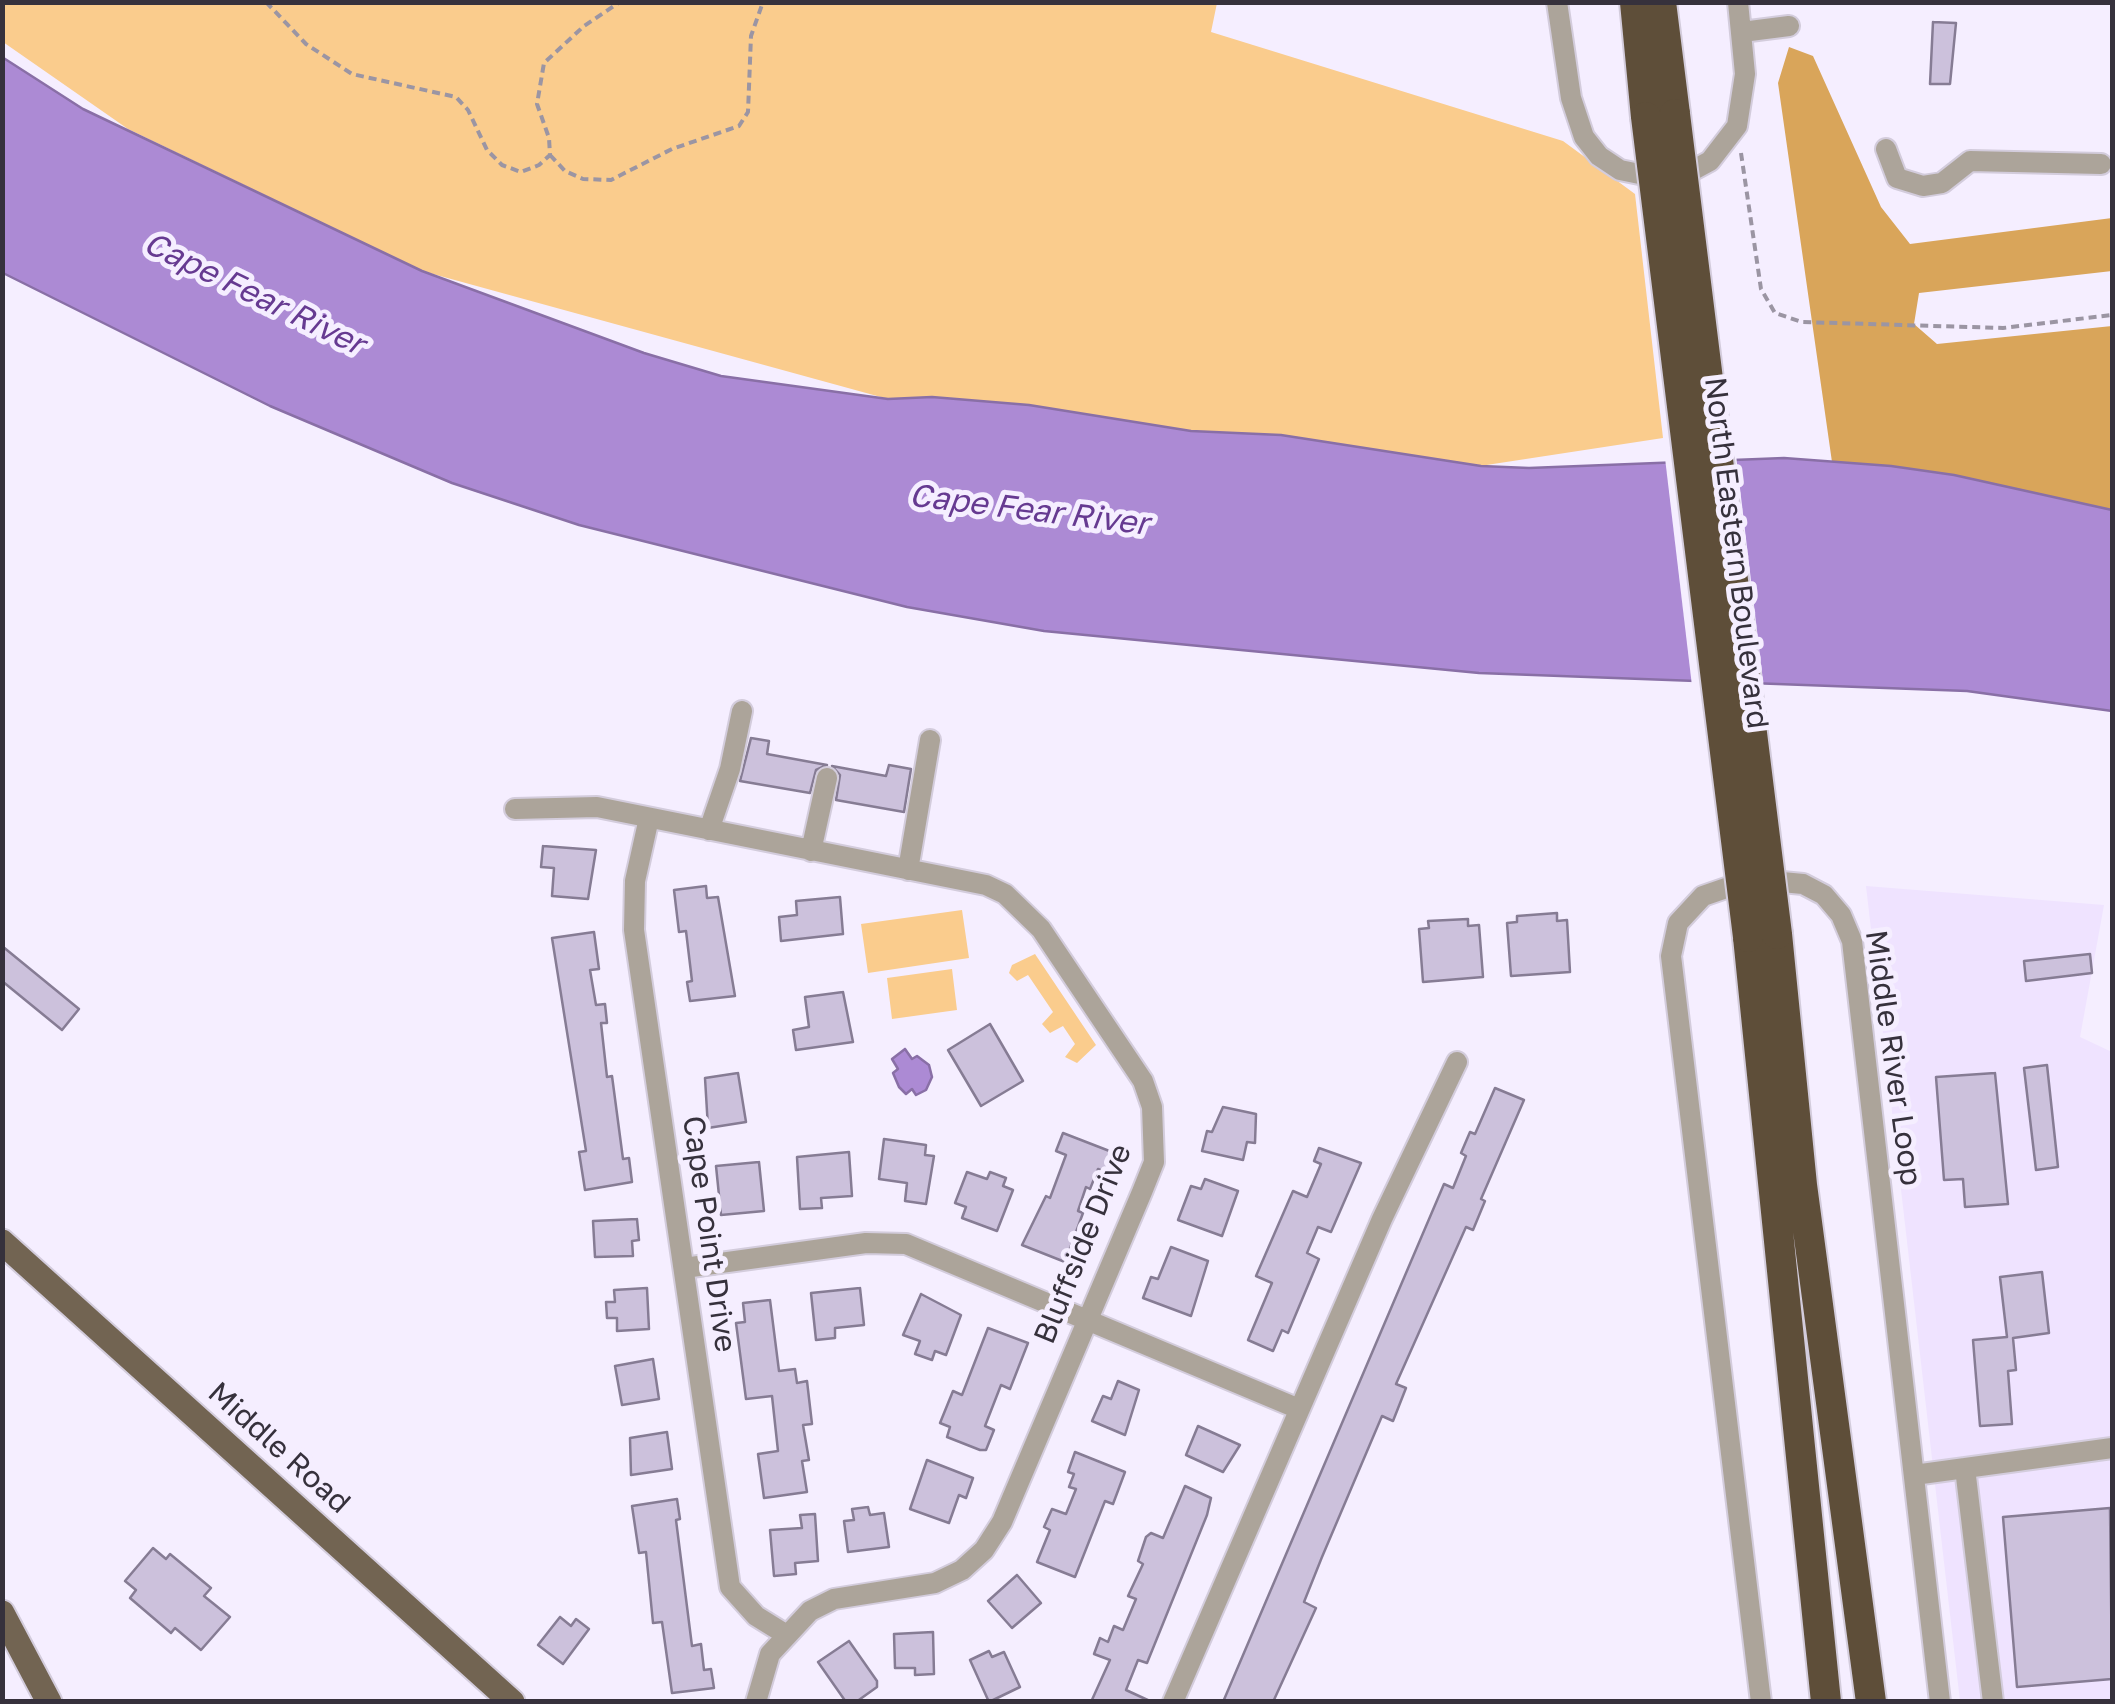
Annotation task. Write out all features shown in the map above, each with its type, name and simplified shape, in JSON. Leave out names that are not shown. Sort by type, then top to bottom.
[{"type":"highway","name":"North Eastern Boulevard","points":[[1634,2],[1661,116],[1762,936]]},
{"type":"highway","name":"North Eastern Boulevard","points":[[1661,2],[1661,116]]},
{"type":"highway","points":[[1762,936],[1826,1702]]},
{"type":"highway","points":[[1762,936],[1802,1185],[1871,1702]]},
{"type":"main road","name":"Middle Road","points":[[2,1242],[512,1702]]},
{"type":"main road","points":[[2,1614],[48,1702]]},
{"type":"street","points":[[1557,2],[1575,113],[1584,137],[1608,164],[1645,177],[1686,174],[1720,152],[1736,126],[1744,93],[1738,2]]},
{"type":"street","points":[[1742,32],[1789,26]]},
{"type":"street","points":[[1886,148],[1897,178],[1906,185],[1942,184],[1970,161],[2102,164]]},
{"type":"street","points":[[709,830],[730,769],[742,711]]},
{"type":"street","points":[[908,870],[930,740]]},
{"type":"street","points":[[811,851],[827,778]]},
{"type":"street","name":"Bluffside Drive","points":[[515,809],[597,806],[986,885],[1021,905],[1144,1081],[1156,1137],[1154,1162],[1002,1522],[984,1550],[962,1570],[935,1583],[834,1599],[810,1611],[770,1654],[756,1702]]},
{"type":"street","name":"Cape Point Drive","points":[[649,818],[632,904],[730,1587],[756,1616],[785,1634]]},
{"type":"street","name":"Middle River Loop","points":[[1761,1702],[1670,962],[1678,922],[1712,891],[1782,882],[1803,884],[1832,903],[1848,927],[1940,1702]]},
{"type":"street","points":[[1173,1702],[1299,1409],[1457,1062]]},
{"type":"street","points":[[684,1268],[866,1243],[906,1244],[1088,1317],[1299,1409]]},
{"type":"street","points":[[1914,1476],[2112,1448]]},
{"type":"street","points":[[1965,1468],[1994,1702]]},
{"type":"path","points":[[266,2],[306,44],[352,74],[456,97],[502,166],[522,172],[539,165],[550,154]]},
{"type":"path","points":[[620,2],[584,26],[544,64],[537,104],[550,138],[550,154],[565,171],[583,180],[611,180],[672,149],[739,126],[748,112],[751,36],[762,2]]},
{"type":"path","points":[[1736,126],[1760,289],[1774,313],[1802,322],[2002,328],[2112,315]]},
{"type":"shaded area","points":[[3,2],[1217,3],[1211,32],[1563,141],[1635,194],[1663,438],[1480,466],[888,399],[422,271],[128,129],[3,42]]},
{"type":"shaded area","points":[[1789,47],[1813,56],[1881,207],[1910,244],[2112,218],[2112,271],[1919,293],[1914,324],[1937,344],[2112,326],[2112,510],[1954,475],[1832,462],[1778,83]]},
{"type":"shaded area","points":[[1866,886],[2104,905],[2080,1037],[2112,1052],[2112,1701],[1960,1701]]},
{"type":"shaded area","points":[[962,910],[969,958],[868,973],[861,924]]},
{"type":"shaded area","points":[[1035,954],[1096,1045],[1077,1063],[1065,1057],[1075,1044],[1063,1026],[1050,1033],[1042,1024],[1053,1012],[1028,975],[1017,981],[1009,973],[1012,965]]},
{"type":"shaded area","points":[[952,969],[957,1010],[892,1019],[887,978]]},
{"type":"water","name":"Cape Fear River","points":[[2,57],[83,109],[422,271],[644,353],[721,376],[888,399],[932,397],[1029,405],[1191,431],[1281,435],[1481,466],[1529,468],[1784,458],[1891,466],[1954,475],[2112,510],[2112,711],[1967,691],[1479,673],[1044,631],[907,607],[579,525],[452,483],[270,406],[3,273]]},
{"type":"water","points":[[905,1049],[912,1059],[917,1056],[929,1065],[932,1077],[926,1090],[916,1095],[912,1089],[906,1094],[893,1073],[898,1069],[892,1059]]},
{"type":"pier","points":[[1736,455],[1764,689],[1692,686],[1665,458]]},
{"type":"building","points":[[1933,22],[1956,23],[1950,84],[1930,84]]},
{"type":"building","points":[[751,738],[769,741],[767,754],[827,765],[816,770],[810,793],[740,781]]},
{"type":"building","points":[[889,765],[911,769],[904,812],[836,800],[840,775],[832,766],[886,776]]},
{"type":"building","points":[[543,846],[596,850],[588,899],[552,896],[554,868],[541,867]]},
{"type":"building","points":[[706,886],[707,898],[718,897],[735,996],[690,1001],[687,982],[692,981],[686,931],[679,932],[674,890]]},
{"type":"building","points":[[840,897],[843,934],[781,941],[779,917],[797,915],[796,901]]},
{"type":"building","points":[[1557,913],[1557,921],[1567,920],[1570,972],[1511,976],[1507,923],[1517,922],[1517,916]]},
{"type":"building","points":[[1468,919],[1468,926],[1479,925],[1483,977],[1423,982],[1419,929],[1429,928],[1428,921]]},
{"type":"building","points":[[594,932],[599,969],[590,970],[596,1005],[605,1004],[607,1023],[601,1023],[607,1077],[612,1076],[623,1159],[629,1158],[632,1182],[585,1190],[579,1152],[586,1151],[552,938]]},
{"type":"building","points":[[2,946],[79,1009],[62,1030],[2,981]]},
{"type":"building","points":[[2090,954],[2092,973],[2026,981],[2024,961]]},
{"type":"building","points":[[843,992],[853,1042],[796,1050],[793,1030],[809,1027],[805,997]]},
{"type":"building","points":[[990,1024],[1023,1081],[981,1106],[948,1050]]},
{"type":"building","points":[[2047,1065],[2058,1167],[2036,1170],[2024,1068]]},
{"type":"building","points":[[738,1073],[746,1122],[708,1128],[705,1078]]},
{"type":"building","points":[[1995,1073],[2008,1204],[1965,1207],[1963,1179],[1944,1180],[1936,1077]]},
{"type":"building","points":[[1495,1088],[1524,1100],[1481,1199],[1485,1201],[1473,1230],[1466,1227],[1396,1384],[1406,1388],[1393,1421],[1382,1416],[1322,1557],[1304,1602],[1316,1608],[1273,1702],[1223,1702],[1444,1184],[1453,1188],[1466,1156],[1461,1153],[1470,1132],[1475,1134]]},
{"type":"building","points":[[1223,1107],[1256,1114],[1255,1143],[1247,1142],[1243,1160],[1202,1151],[1207,1131],[1212,1132]]},
{"type":"building","points":[[1063,1133],[1112,1152],[1105,1172],[1098,1169],[1090,1189],[1086,1187],[1078,1211],[1083,1213],[1065,1262],[1022,1245],[1046,1196],[1050,1198],[1066,1155],[1056,1151]]},
{"type":"building","points":[[884,1139],[926,1145],[925,1155],[934,1156],[926,1204],[905,1201],[907,1183],[879,1179]]},
{"type":"building","points":[[1319,1148],[1361,1163],[1331,1232],[1318,1227],[1307,1253],[1319,1259],[1288,1333],[1282,1330],[1273,1351],[1248,1340],[1272,1283],[1256,1276],[1293,1191],[1307,1197],[1321,1164],[1314,1161]]},
{"type":"building","points":[[849,1152],[852,1196],[821,1198],[822,1208],[800,1209],[797,1157]]},
{"type":"building","points":[[759,1162],[764,1211],[721,1215],[716,1166]]},
{"type":"building","points":[[967,1172],[987,1179],[990,1172],[1006,1178],[1003,1186],[1013,1190],[997,1231],[962,1218],[966,1207],[955,1203]]},
{"type":"building","points":[[1205,1179],[1238,1191],[1222,1236],[1178,1220],[1191,1186],[1201,1189]]},
{"type":"building","points":[[637,1219],[639,1240],[632,1241],[633,1256],[595,1257],[593,1221]]},
{"type":"building","points":[[1171,1247],[1208,1261],[1191,1316],[1143,1298],[1151,1277],[1158,1279]]},
{"type":"building","points":[[2042,1272],[2049,1333],[2013,1338],[2016,1370],[2008,1371],[2012,1424],[1980,1426],[1973,1340],[2007,1337],[2000,1277]]},
{"type":"building","points":[[647,1288],[649,1329],[617,1331],[617,1318],[607,1318],[606,1302],[615,1302],[614,1290]]},
{"type":"building","points":[[860,1288],[864,1325],[835,1328],[835,1338],[816,1340],[811,1293]]},
{"type":"building","points":[[921,1294],[961,1315],[946,1355],[935,1351],[932,1360],[915,1354],[920,1341],[903,1335]]},
{"type":"building","points":[[770,1300],[779,1371],[795,1369],[797,1383],[807,1381],[812,1424],[803,1425],[809,1460],[802,1461],[807,1492],[764,1498],[758,1454],[778,1451],[772,1396],[746,1399],[736,1323],[745,1322],[743,1303]]},
{"type":"building","points":[[988,1328],[1028,1343],[1010,1389],[1001,1385],[985,1426],[994,1430],[986,1450],[980,1450],[947,1437],[950,1427],[940,1423],[953,1391],[962,1395]]},
{"type":"building","points":[[653,1359],[659,1399],[622,1405],[615,1366]]},
{"type":"building","points":[[1118,1381],[1139,1390],[1125,1435],[1092,1421],[1103,1396],[1111,1399]]},
{"type":"building","points":[[1198,1426],[1240,1445],[1223,1472],[1186,1455]]},
{"type":"building","points":[[667,1432],[672,1469],[631,1475],[630,1438]]},
{"type":"building","points":[[1075,1452],[1125,1472],[1113,1504],[1105,1501],[1075,1577],[1037,1562],[1050,1530],[1044,1527],[1052,1509],[1066,1514],[1076,1489],[1069,1487],[1074,1474],[1068,1472]]},
{"type":"building","points":[[927,1460],[973,1478],[966,1498],[959,1495],[949,1523],[910,1509]]},
{"type":"building","points":[[1185,1486],[1211,1498],[1207,1515],[1147,1663],[1138,1660],[1126,1690],[1152,1702],[1091,1702],[1110,1660],[1094,1654],[1100,1638],[1108,1642],[1114,1626],[1123,1630],[1136,1599],[1128,1596],[1143,1564],[1138,1561],[1146,1537],[1151,1533],[1163,1538]]},
{"type":"building","points":[[677,1499],[680,1519],[676,1520],[692,1646],[701,1644],[704,1670],[711,1669],[714,1688],[672,1693],[662,1622],[653,1623],[646,1552],[639,1553],[632,1506]]},
{"type":"building","points":[[868,1507],[870,1515],[884,1513],[889,1547],[848,1552],[844,1521],[854,1520],[852,1509]]},
{"type":"building","points":[[2110,1508],[2112,1679],[2017,1687],[2003,1517]]},
{"type":"building","points":[[815,1514],[818,1561],[795,1563],[796,1574],[774,1576],[770,1530],[802,1528],[800,1515]]},
{"type":"building","points":[[153,1548],[166,1559],[170,1554],[211,1588],[204,1596],[230,1617],[201,1650],[175,1628],[171,1633],[130,1598],[136,1590],[125,1581]]},
{"type":"building","points":[[1017,1575],[1041,1603],[1012,1628],[988,1601]]},
{"type":"building","points":[[560,1617],[571,1626],[576,1619],[589,1629],[563,1664],[538,1645]]},
{"type":"building","points":[[933,1632],[934,1674],[915,1675],[915,1668],[895,1668],[894,1634]]},
{"type":"building","points":[[849,1641],[877,1681],[877,1687],[856,1702],[846,1702],[818,1662]]},
{"type":"building","points":[[989,1651],[992,1657],[1004,1652],[1020,1687],[989,1702],[970,1660]]}]
